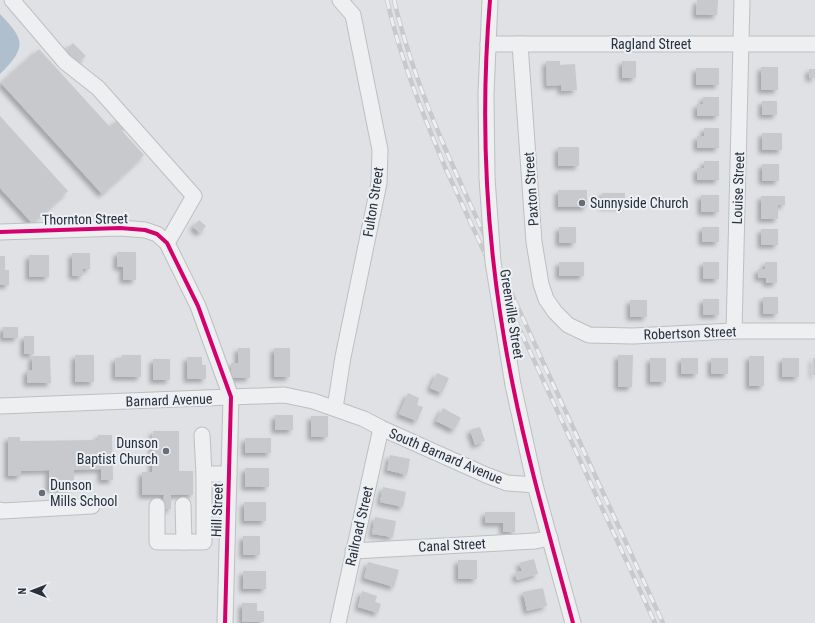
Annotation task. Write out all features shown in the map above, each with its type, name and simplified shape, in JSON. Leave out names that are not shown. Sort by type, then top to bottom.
[{"type":"street","points":[[12,0],[65,62],[98,88],[194,196],[166,243]]},
{"type":"street","name":"Fulton Street","points":[[335,408],[343,357],[379,183],[380,150],[354,15],[340,0]]},
{"type":"street","name":"Greenville Street","points":[[490,0],[486,94],[487,178],[493,262],[513,385],[535,485],[573,623]]},
{"type":"street","name":"Louise Street","points":[[734,331],[742,0]]},
{"type":"street","name":"Ragland Street","points":[[488,44],[815,44]]},
{"type":"street","name":"Paxton Street","points":[[520,44],[534,242],[541,284],[546,299],[554,312],[568,325]]},
{"type":"street","name":"Thornton Street","points":[[0,232],[120,228],[145,230],[157,234],[166,243],[198,306],[231,397]]},
{"type":"street","name":"Robertson Street","points":[[568,325],[589,335],[633,336],[734,331],[815,330]]},
{"type":"street","name":"Barnard Avenue","points":[[0,406],[284,395],[335,408],[364,419],[381,428]]},
{"type":"street","name":"Hill Street","points":[[225,623],[231,397]]},
{"type":"street","name":"South Barnard Avenue","points":[[381,428],[507,483],[535,485]]},
{"type":"street","name":"Railroad Street","points":[[338,623],[381,428]]},
{"type":"street","points":[[157,506],[157,542],[204,542],[204,474],[202,435]]},
{"type":"street","points":[[204,474],[229,474]]},
{"type":"street","points":[[183,505],[184,542]]},
{"type":"street","points":[[0,510],[92,506]]},
{"type":"street","name":"Canal Street","points":[[354,550],[535,541],[550,538]]},
{"type":"water","points":[[0,14],[18,37],[20,44],[15,57],[0,74]]},
{"type":"building","points":[[697,0],[718,0],[717,15],[696,15]]},
{"type":"building","points":[[73,43],[86,56],[75,65],[63,53]]},
{"type":"building","points":[[39,49],[110,127],[119,119],[126,126],[122,131],[144,155],[102,194],[1,83]]},
{"type":"building","points":[[546,61],[560,61],[560,65],[575,64],[577,90],[561,91],[561,85],[547,86]]},
{"type":"building","points":[[622,61],[636,61],[636,78],[622,78]]},
{"type":"building","points":[[761,67],[778,67],[778,90],[761,90]]},
{"type":"building","points":[[696,68],[719,68],[719,85],[696,85]]},
{"type":"building","points":[[809,69],[815,69],[815,78],[809,78]]},
{"type":"building","points":[[703,97],[719,97],[719,116],[697,116],[697,104],[703,104]]},
{"type":"building","points":[[762,101],[777,101],[777,115],[762,115]]},
{"type":"building","points":[[0,116],[68,191],[32,223],[0,188]]},
{"type":"building","points":[[704,128],[719,128],[719,148],[697,148],[697,136],[704,136]]},
{"type":"building","points":[[762,133],[782,133],[782,150],[762,150]]},
{"type":"building","points":[[558,147],[579,147],[579,166],[558,166]]},
{"type":"building","points":[[704,161],[719,161],[719,180],[697,180],[697,168],[704,168]]},
{"type":"building","points":[[762,164],[779,164],[779,181],[762,181]]},
{"type":"building","points":[[558,190],[587,190],[587,207],[558,207]]},
{"type":"building","points":[[602,193],[625,193],[625,206],[602,206]]},
{"type":"building","points":[[701,195],[719,195],[719,212],[701,212]]},
{"type":"building","points":[[761,196],[785,196],[785,205],[778,205],[778,219],[761,219]]},
{"type":"building","points":[[199,220],[206,226],[200,233],[193,227]]},
{"type":"building","points":[[559,227],[576,227],[576,243],[559,243]]},
{"type":"building","points":[[702,227],[719,227],[719,242],[702,242]]},
{"type":"building","points":[[761,229],[778,229],[778,245],[761,245]]},
{"type":"building","points":[[117,252],[136,252],[136,280],[123,280],[123,267],[117,267]]},
{"type":"building","points":[[72,253],[90,253],[90,269],[83,269],[83,276],[72,276]]},
{"type":"building","points":[[29,255],[49,255],[49,277],[29,277]]},
{"type":"building","points":[[0,256],[5,256],[5,270],[9,270],[9,285],[0,285]]},
{"type":"building","points":[[559,262],[584,262],[584,276],[559,276]]},
{"type":"building","points":[[703,262],[719,262],[719,279],[703,279]]},
{"type":"building","points":[[765,262],[777,262],[777,283],[766,283],[766,278],[758,278],[758,269],[765,269]]},
{"type":"building","points":[[763,297],[778,297],[778,314],[763,314]]},
{"type":"building","points":[[703,299],[719,299],[719,315],[703,315]]},
{"type":"building","points":[[630,300],[647,300],[647,317],[630,317]]},
{"type":"building","points":[[3,327],[18,327],[18,338],[3,338]]},
{"type":"building","points":[[24,336],[34,336],[34,354],[24,354]]},
{"type":"building","points":[[238,348],[250,348],[250,378],[231,378],[231,363],[238,363]]},
{"type":"building","points":[[274,348],[290,348],[290,377],[274,377]]},
{"type":"building","points":[[75,355],[94,355],[94,382],[75,382]]},
{"type":"building","points":[[122,355],[141,355],[141,377],[115,377],[115,358],[122,358]]},
{"type":"building","points":[[618,355],[633,355],[632,387],[618,387]]},
{"type":"building","points":[[32,356],[50,356],[51,383],[27,383],[27,370],[32,370]]},
{"type":"building","points":[[749,356],[764,356],[764,386],[749,386]]},
{"type":"building","points":[[187,357],[202,357],[202,365],[206,365],[206,379],[187,379]]},
{"type":"building","points":[[650,358],[666,358],[666,382],[650,382]]},
{"type":"building","points":[[681,358],[698,358],[698,374],[681,374]]},
{"type":"building","points":[[711,358],[728,358],[728,374],[711,374]]},
{"type":"building","points":[[782,358],[799,358],[799,377],[782,377]]},
{"type":"building","points":[[813,358],[815,358],[815,375],[813,375]]},
{"type":"building","points":[[153,359],[170,359],[170,380],[153,380]]},
{"type":"building","points":[[437,373],[449,378],[442,393],[430,388]]},
{"type":"building","points":[[408,393],[419,398],[417,405],[423,407],[417,421],[399,414]]},
{"type":"building","points":[[443,408],[461,418],[454,430],[436,421]]},
{"type":"building","points":[[275,415],[293,415],[293,430],[275,430]]},
{"type":"building","points":[[311,416],[328,416],[328,437],[311,437]]},
{"type":"building","points":[[480,427],[485,441],[475,445],[470,430]]},
{"type":"building","name":"Dunson Baptist Church","points":[[153,431],[179,431],[179,471],[193,471],[193,495],[171,495],[171,509],[163,509],[164,495],[142,495],[142,472],[152,472]]},
{"type":"building","points":[[98,435],[112,435],[113,480],[101,480],[101,469],[74,470],[74,488],[49,489],[49,470],[21,471],[21,476],[8,476],[8,437],[20,437],[20,441],[98,440]]},
{"type":"building","points":[[245,438],[271,438],[271,453],[245,453]]},
{"type":"building","points":[[390,455],[410,459],[407,475],[387,470]]},
{"type":"building","points":[[245,468],[269,468],[269,487],[245,487]]},
{"type":"building","points":[[383,487],[406,492],[403,507],[380,502]]},
{"type":"building","points":[[244,502],[266,502],[266,521],[244,521]]},
{"type":"building","points":[[485,512],[515,512],[515,532],[503,532],[503,523],[485,523]]},
{"type":"building","points":[[375,517],[396,521],[393,537],[372,534]]},
{"type":"building","points":[[243,536],[260,536],[260,555],[243,555]]},
{"type":"building","points":[[534,559],[538,574],[517,580],[515,573],[522,571],[519,563]]},
{"type":"building","points":[[458,560],[477,560],[477,579],[458,579]]},
{"type":"building","points":[[368,562],[399,570],[394,587],[364,578]]},
{"type":"building","points":[[243,571],[266,571],[266,589],[243,589]]},
{"type":"building","points":[[543,588],[547,606],[527,611],[523,592]]},
{"type":"building","points":[[362,591],[377,596],[375,602],[381,604],[378,613],[358,607]]},
{"type":"building","points":[[242,603],[257,603],[257,611],[264,611],[264,622],[242,622]]},
{"type":"railway","points":[[387,0],[405,64],[445,167],[655,623]]},
{"type":"railway","points":[[394,0],[414,69],[454,169],[663,623]]},
{"type":"cycle path","points":[[490,0],[485,97],[486,145],[491,242],[497,290],[504,338],[519,416],[573,623]]},
{"type":"cycle path","points":[[0,232],[120,228],[145,230],[157,234],[167,243],[198,306],[231,397],[225,623]]},
{"type":"place","name":"Sunnyside Church","points":[[582,203]]},
{"type":"place","name":"Dunson Baptist Church","points":[[166,451]]},
{"type":"place","name":"Dunson Mills School","points":[[42,493]]}]
